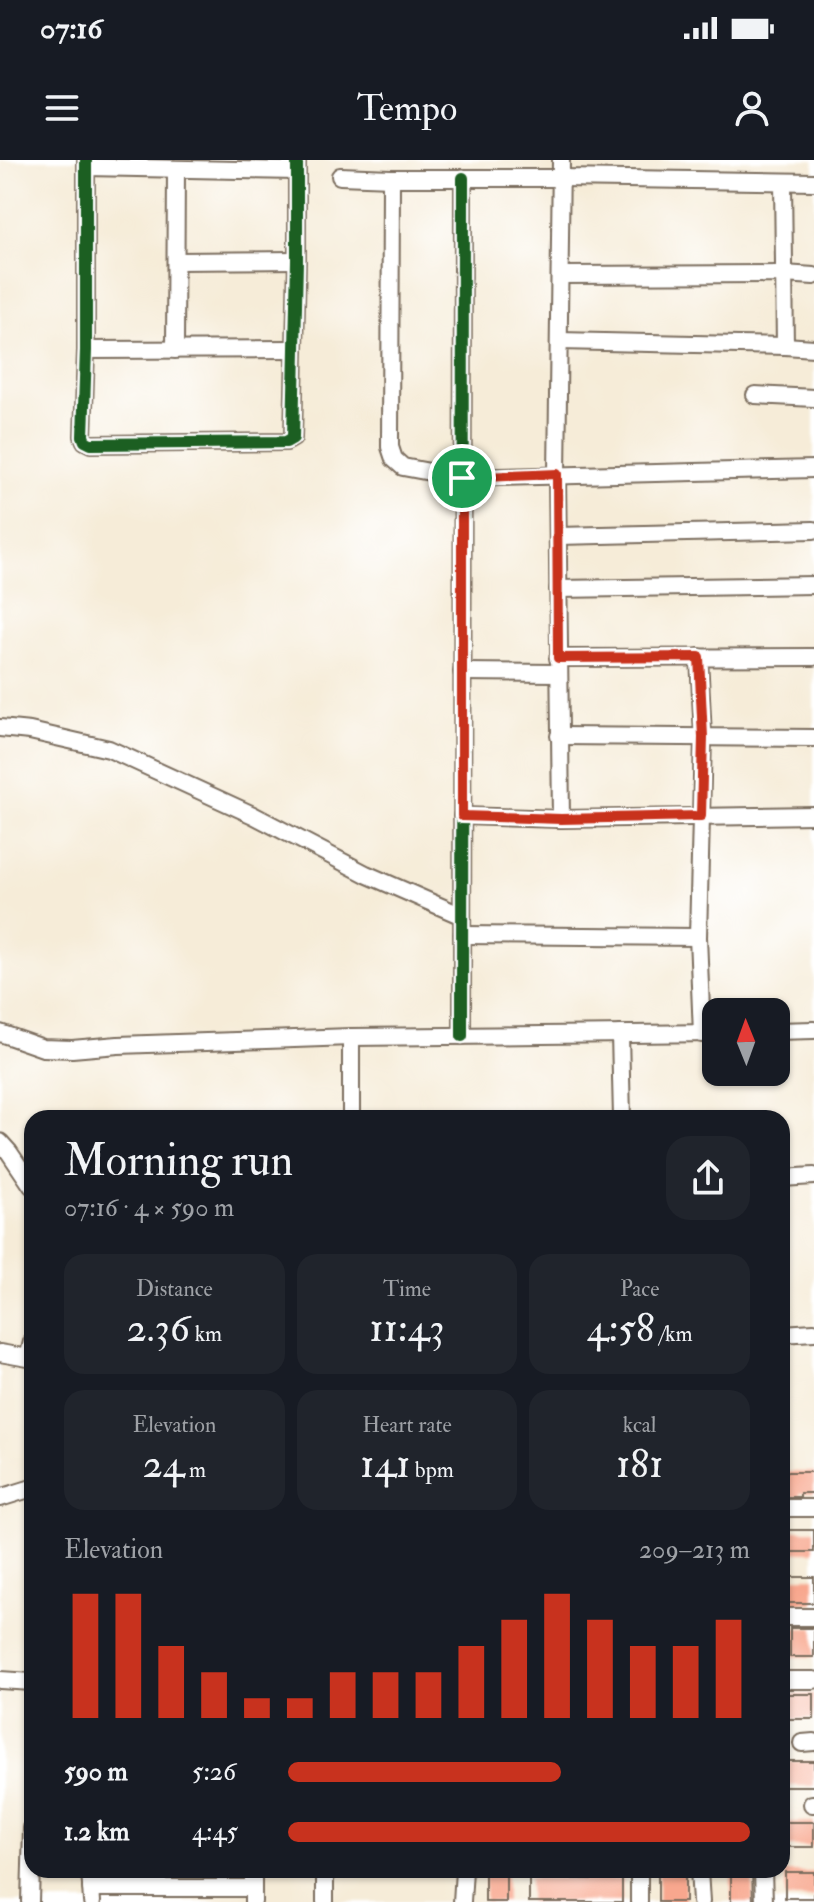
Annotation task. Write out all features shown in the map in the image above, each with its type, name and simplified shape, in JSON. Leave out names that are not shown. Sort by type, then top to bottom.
[{"type":"street","points":[[561,160],[557,474],[561,819]]},
{"type":"street","points":[[86,163],[176,169],[297,166],[294,434],[290,441],[91,444],[85,441],[86,163]]},
{"type":"street","points":[[175,350],[176,169]]},
{"type":"street","points":[[340,176],[814,182]]},
{"type":"street","points":[[391,178],[390,447],[394,459],[403,467],[462,478],[814,469]]},
{"type":"street","points":[[462,1036],[463,178]]},
{"type":"street","points":[[783,182],[785,346]]},
{"type":"street","points":[[176,261],[297,260]]},
{"type":"street","points":[[560,275],[814,276]]},
{"type":"street","points":[[559,341],[814,348]]},
{"type":"street","points":[[86,350],[295,349]]},
{"type":"street","points":[[755,395],[814,398]]},
{"type":"street","points":[[558,536],[814,530]]},
{"type":"street","points":[[558,589],[814,585]]},
{"type":"street","points":[[462,672],[699,657],[814,657]]},
{"type":"street","points":[[699,657],[703,737],[698,937],[705,998]]},
{"type":"street","points":[[0,728],[30,731],[109,749],[253,815],[366,874],[462,916]]},
{"type":"street","points":[[559,736],[814,738]]},
{"type":"street","points":[[462,816],[561,819],[814,815]]},
{"type":"street","points":[[462,935],[698,937]]},
{"type":"street","points":[[790,1031],[814,1030]]},
{"type":"street","points":[[0,1033],[52,1049],[351,1037],[702,1033]]},
{"type":"street","points":[[620,1034],[622,1110]]},
{"type":"street","points":[[351,1037],[351,1110]]},
{"type":"street","points":[[0,1142],[24,1174]]},
{"type":"street","points":[[790,1178],[814,1176]]},
{"type":"street","points":[[790,1334],[814,1332]]},
{"type":"street","points":[[0,1353],[24,1353]]},
{"type":"street","points":[[0,1498],[24,1490]]},
{"type":"street","points":[[790,1508],[814,1508]]},
{"type":"street","points":[[790,1617],[814,1617]]},
{"type":"street","points":[[0,1680],[24,1682]]},
{"type":"street","points":[[790,1680],[814,1680]]},
{"type":"street","points":[[30,1902],[31,1878]]},
{"type":"street","points":[[325,1878],[325,1902]]},
{"type":"street","points":[[462,1902],[464,1878]]},
{"type":"street","points":[[639,1878],[639,1902]]},
{"type":"street","points":[[700,1878],[701,1902]]},
{"type":"street","points":[[763,1878],[764,1902]]},
{"type":"street","points":[[92,1895],[253,1895]]},
{"type":"building","points":[[790,1472],[814,1472],[814,1493],[800,1493],[800,1497],[790,1497]]},
{"type":"building","points":[[790,1530],[814,1530],[814,1552],[790,1552]]},
{"type":"building","points":[[790,1577],[814,1577],[814,1603],[790,1603]]},
{"type":"building","points":[[790,1628],[814,1628],[814,1657],[790,1657]]},
{"type":"building","points":[[790,1694],[814,1694],[814,1719],[790,1719]]},
{"type":"building","points":[[790,1761],[814,1761],[814,1786],[790,1786]]},
{"type":"building","points":[[790,1822],[814,1822],[814,1847],[790,1847]]},
{"type":"building","points":[[790,1872],[814,1872],[814,1898],[785,1898],[785,1878],[790,1878]]},
{"type":"building","points":[[485,1878],[506,1878],[506,1902],[485,1902]]},
{"type":"building","points":[[529,1878],[622,1879],[622,1902],[529,1902]]},
{"type":"building","points":[[658,1878],[685,1878],[685,1902],[658,1902]]},
{"type":"building","points":[[731,1878],[752,1878],[753,1902],[731,1902]]},
{"type":"cycle path","points":[[86,160],[83,436],[91,444],[286,442],[293,438],[297,160]]},
{"type":"cycle path","points":[[462,1036],[463,178]]},
{"type":"route","points":[[557,474],[558,658],[699,657],[703,737],[701,816],[561,819],[462,816],[462,478],[557,474]]}]
